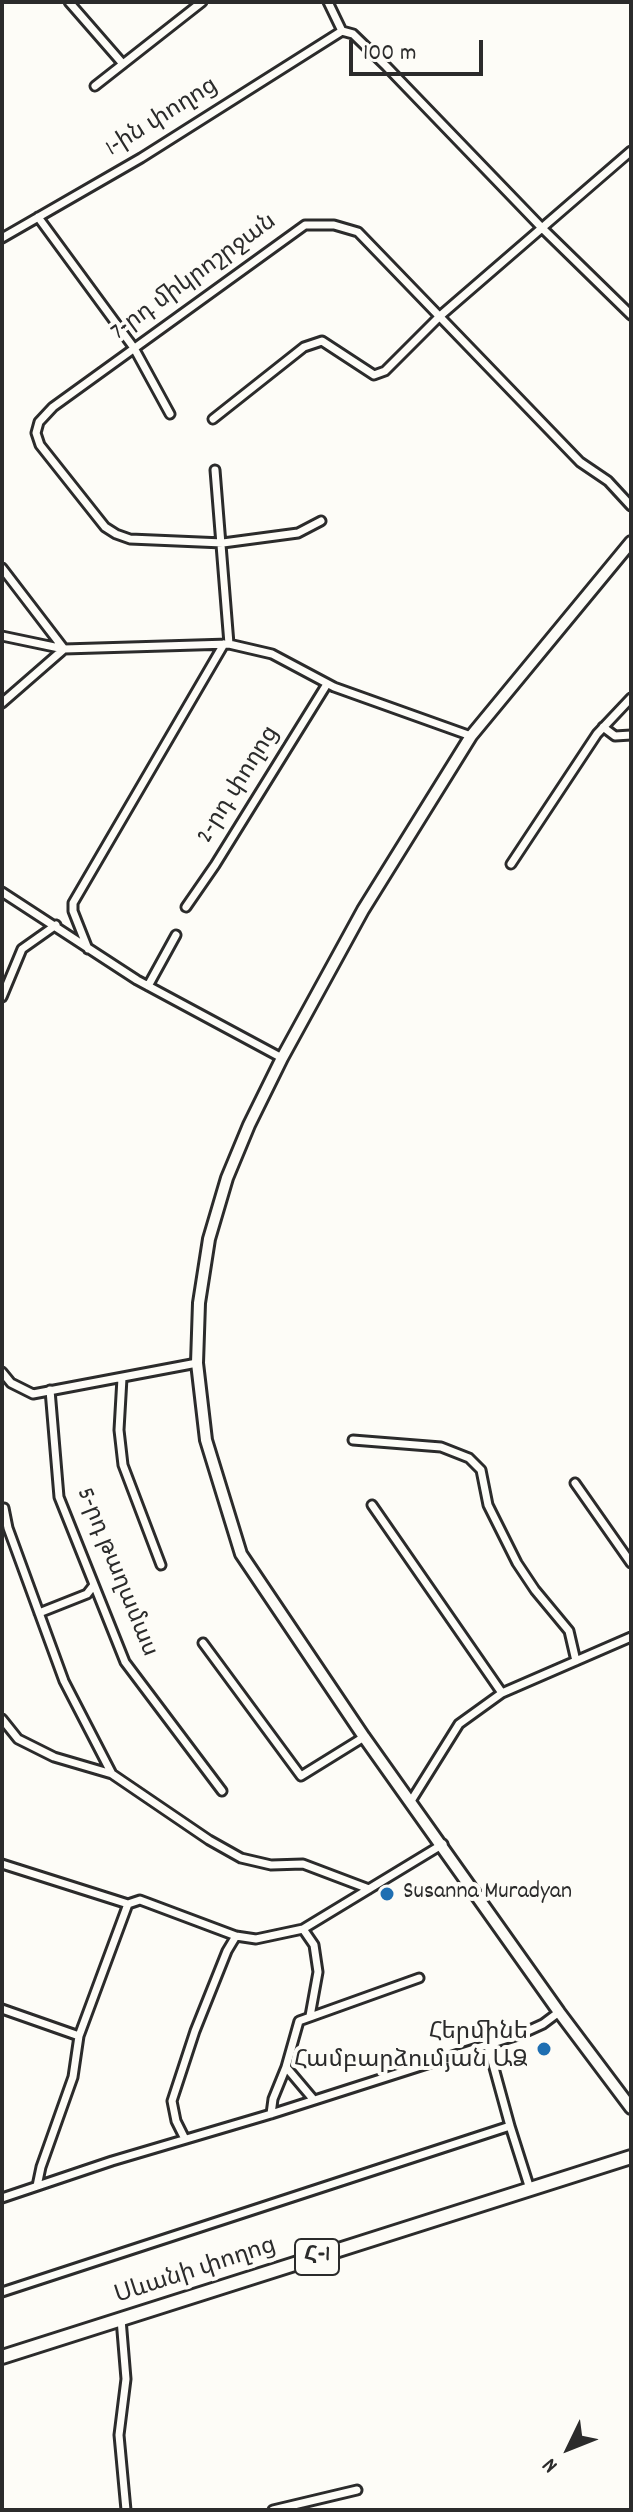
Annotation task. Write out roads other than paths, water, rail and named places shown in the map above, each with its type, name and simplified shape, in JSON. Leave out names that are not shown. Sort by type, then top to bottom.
[{"type":"main road","points":[[631,542],[471,736],[363,910],[282,1058],[238,1151],[209,1239],[199,1303],[197,1363],[206,1440],[241,1554],[364,1737],[631,2108]]},
{"type":"main road","name":"Սևանի փողոց","points":[[2,2357],[631,2157]]},
{"type":"street","points":[[69,2],[123,64]]},
{"type":"street","points":[[95,86],[202,2]]},
{"type":"street","points":[[328,2],[342,31],[353,34],[386,66],[543,229],[631,315]]},
{"type":"street","name":"1-ին փողոց","points":[[2,238],[141,158],[342,31]]},
{"type":"street","points":[[213,419],[304,347],[322,341],[374,375],[385,371],[440,316],[631,151]]},
{"type":"street","points":[[38,217],[134,348],[170,414]]},
{"type":"street","name":"7-րդ միկրոշրջան","points":[[321,521],[298,533],[223,543],[130,539],[105,527],[40,445],[36,433],[39,422],[53,407],[305,225],[334,225],[358,232],[580,462],[608,481],[631,506]]},
{"type":"street","points":[[88,949],[73,911],[73,903],[227,644],[223,543],[215,470]]},
{"type":"street","points":[[2,568],[64,649]]},
{"type":"street","points":[[2,636],[64,649],[227,644],[272,654],[327,684],[471,736]]},
{"type":"street","points":[[2,703],[64,649]]},
{"type":"street","name":"2-րդ փողոց","points":[[186,907],[327,684]]},
{"type":"street","points":[[511,864],[603,727],[631,698]]},
{"type":"street","points":[[603,727],[615,736],[631,735]]},
{"type":"street","points":[[2,892],[148,986],[282,1058]]},
{"type":"street","points":[[2,997],[22,949],[56,925]]},
{"type":"street","points":[[148,986],[176,935]]},
{"type":"street","points":[[2,1372],[11,1383],[33,1394],[197,1363]]},
{"type":"street","points":[[122,1378],[119,1430],[123,1465],[161,1565]]},
{"type":"street","name":"5-րդ թաղամաս","points":[[50,1390],[59,1497],[125,1662],[222,1791]]},
{"type":"street","points":[[353,1440],[441,1447],[469,1458],[481,1470],[488,1505],[517,1563],[569,1631],[576,1661]]},
{"type":"street","points":[[575,1483],[631,1563]]},
{"type":"street","points":[[372,1505],[502,1693]]},
{"type":"street","points":[[4,1508],[8,1528],[64,1681],[112,1774]]},
{"type":"street","points":[[39,1613],[87,1594],[94,1585]]},
{"type":"street","points":[[411,1801],[459,1724],[502,1693],[631,1637]]},
{"type":"street","points":[[203,1643],[301,1776],[364,1737]]},
{"type":"street","points":[[2,1719],[18,1739],[54,1757],[112,1774],[241,1858],[271,1865],[303,1864],[369,1889]]},
{"type":"street","points":[[2,1864],[128,1904],[140,1900],[236,1936],[256,1939],[303,1929],[443,1844]]},
{"type":"street","points":[[37,2186],[73,2077],[79,2036],[128,1904]]},
{"type":"street","points":[[303,1929],[314,1945],[318,1972],[310,2016]]},
{"type":"street","points":[[185,2139],[176,2121],[172,2101],[195,2031],[236,1936]]},
{"type":"street","points":[[271,2114],[273,2099],[299,2021],[419,1978]]},
{"type":"street","points":[[2,2009],[79,2036]]},
{"type":"street","points":[[2,2198],[112,2161],[488,2046],[543,2024],[559,2012]]},
{"type":"street","points":[[488,2046],[530,2189]]},
{"type":"street","points":[[286,2067],[313,2099]]},
{"type":"street","points":[[2,2292],[510,2126]]},
{"type":"street","points":[[121,2319],[126,2379],[119,2435],[126,2510]]},
{"type":"street","points":[[273,2510],[357,2490]]},
{"type":"place","name":"Susanna Muradyan","points":[[387,1894]]},
{"type":"place","name":"Հերմինե Համբարձումյան ԱՁ","points":[[544,2049]]}]
